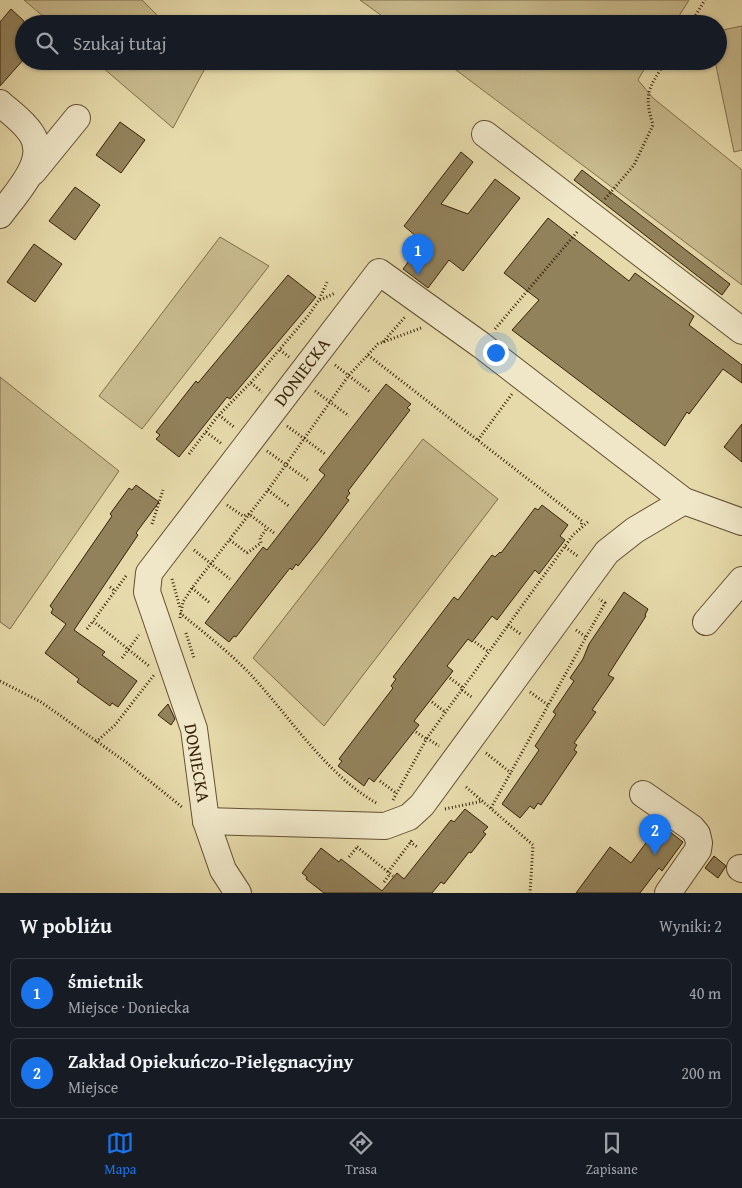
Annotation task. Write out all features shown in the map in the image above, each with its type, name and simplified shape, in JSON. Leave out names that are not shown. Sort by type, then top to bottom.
[{"type":"street","points":[[0,103],[28,129],[37,147],[37,155],[26,180]]},
{"type":"street","points":[[0,215],[77,118]]},
{"type":"street","points":[[485,134],[742,331]]},
{"type":"street","name":"DONIECKA","points":[[238,893],[224,870],[206,821],[194,729],[147,592],[150,573],[379,272],[481,345],[684,501],[742,522]]},
{"type":"street","name":"DONIECKA","points":[[206,821],[385,826],[409,817],[422,804],[607,552],[635,530],[684,501]]},
{"type":"street","points":[[706,622],[742,580]]},
{"type":"street","points":[[643,794],[692,828],[699,843],[698,850],[668,893]]},
{"type":"path","points":[[696,15],[705,0]]},
{"type":"path","points":[[188,454],[219,415],[257,376],[308,316],[319,300],[328,280]]},
{"type":"path","points":[[180,611],[192,588],[268,490],[349,375],[407,316]]},
{"type":"path","points":[[382,342],[425,327]]},
{"type":"path","points":[[368,354],[582,521],[581,526]]},
{"type":"path","points":[[328,359],[370,392]]},
{"type":"path","points":[[308,386],[349,416]]},
{"type":"path","points":[[478,440],[516,388]]},
{"type":"path","points":[[219,415],[237,430]]},
{"type":"path","points":[[206,432],[224,446]]},
{"type":"path","points":[[303,439],[325,454]]},
{"type":"path","points":[[285,464],[309,481]]},
{"type":"path","points":[[152,524],[163,490]]},
{"type":"path","points":[[268,490],[290,507]]},
{"type":"path","points":[[226,503],[243,516],[249,514]]},
{"type":"path","points":[[249,514],[274,533]]},
{"type":"path","points":[[392,801],[426,740],[581,526],[589,521]]},
{"type":"path","points":[[230,540],[248,554],[260,543],[260,538],[267,528]]},
{"type":"path","points":[[192,548],[230,579]]},
{"type":"path","points":[[87,628],[131,569]]},
{"type":"path","points":[[172,579],[182,623]]},
{"type":"path","points":[[110,587],[115,591]]},
{"type":"path","points":[[192,588],[210,603]]},
{"type":"path","points":[[491,808],[605,603]]},
{"type":"path","points":[[180,611],[240,664],[306,740],[357,792],[380,805]]},
{"type":"path","points":[[92,621],[162,676]]},
{"type":"path","points":[[185,630],[196,662]]},
{"type":"path","points":[[475,642],[489,652]]},
{"type":"path","points":[[122,658],[128,650]]},
{"type":"path","points":[[96,742],[115,725],[156,672]]},
{"type":"path","points":[[450,678],[463,688]]},
{"type":"path","points":[[0,681],[41,702],[154,783],[192,816],[206,821]]},
{"type":"path","points":[[527,690],[548,705]]},
{"type":"path","points":[[432,702],[446,712]]},
{"type":"path","points":[[416,732],[426,740]]},
{"type":"path","points":[[479,748],[511,772]]},
{"type":"path","points":[[380,781],[396,794]]},
{"type":"path","points":[[466,787],[533,845],[530,893]]},
{"type":"path","points":[[384,882],[413,839],[416,830]]},
{"type":"path","points":[[357,847],[390,874]]},
{"type":"shaded area","points":[[24,0],[142,0],[157,15],[42,15]]},
{"type":"shaded area","points":[[360,0],[689,0],[680,15],[381,15]]},
{"type":"shaded area","points":[[742,26],[742,150],[734,152],[717,70],[727,70],[727,29]]},
{"type":"shaded area","points":[[105,70],[204,70],[173,128]]},
{"type":"shaded area","points":[[456,70],[644,70],[638,80],[653,98],[742,170],[742,285]]},
{"type":"shaded area","points":[[220,237],[269,266],[142,429],[99,396]]},
{"type":"shaded area","points":[[0,377],[119,471],[10,629],[0,622]]},
{"type":"shaded area","points":[[423,439],[498,499],[324,726],[253,658]]},
{"type":"building","points":[[11,9],[18,15],[15,15],[15,69],[0,86],[0,22]]},
{"type":"building","points":[[120,122],[145,140],[121,173],[96,155]]},
{"type":"building","points":[[461,152],[473,162],[441,204],[468,214],[495,179],[520,198],[463,271],[449,260],[428,288],[403,269],[423,242],[404,226]]},
{"type":"building","points":[[582,170],[730,284],[722,295],[574,180]]},
{"type":"building","points":[[75,187],[100,205],[75,240],[49,221]]},
{"type":"building","points":[[548,218],[629,281],[635,273],[694,316],[689,325],[742,365],[742,383],[723,369],[689,414],[687,412],[665,446],[512,330],[539,300],[504,273]]},
{"type":"building","points":[[34,244],[62,264],[35,302],[7,282]]},
{"type":"building","points":[[288,275],[316,297],[230,399],[227,397],[179,457],[156,439],[160,435],[156,432],[196,381],[198,383]]},
{"type":"building","points":[[386,384],[411,404],[407,408],[410,410],[348,491],[350,493],[346,498],[349,500],[319,540],[298,566],[296,564],[292,570],[290,568],[236,637],[234,636],[229,642],[205,623],[263,547],[267,550],[325,475],[319,470]]},
{"type":"building","points":[[742,424],[742,462],[724,447]]},
{"type":"building","points":[[136,485],[159,502],[136,533],[138,535],[74,630],[105,652],[102,655],[137,681],[118,707],[112,703],[110,706],[77,682],[79,679],[45,653],[66,624],[51,613],[53,609],[50,606],[112,516],[110,514],[129,488],[132,490]]},
{"type":"building","points":[[542,505],[568,525],[560,536],[565,540],[539,574],[535,570],[497,620],[492,616],[472,642],[468,639],[447,666],[453,671],[414,721],[419,725],[374,782],[369,778],[364,786],[338,766],[342,761],[339,759],[393,688],[391,686],[396,679],[393,677],[454,597],[458,600],[492,555],[495,557],[501,553],[535,508],[538,510]]},
{"type":"building","points":[[624,592],[648,609],[646,616],[608,675],[614,678],[592,710],[596,712],[574,743],[577,745],[574,750],[577,752],[541,805],[538,803],[534,809],[530,806],[520,818],[502,804],[539,750],[535,746],[556,714],[553,712],[574,681],[570,678],[583,659],[589,644]]},
{"type":"building","points":[[168,704],[175,719],[171,725],[158,715]]},
{"type":"building","points":[[465,809],[488,827],[483,832],[486,834],[444,884],[441,882],[432,893],[324,893],[306,879],[307,877],[302,873],[321,848],[339,862],[341,859],[382,891],[397,873],[404,879],[451,820],[454,822]]},
{"type":"building","points":[[660,824],[683,842],[662,871],[659,868],[640,893],[576,893],[610,847],[631,863]]},
{"type":"building","points":[[714,856],[726,866],[718,878],[705,868]]},
{"type":"place","name":"śmietnik","points":[[418,275]]},
{"type":"place","name":"Zakład Opiekuńczo-Pielęgnacyjny","points":[[655,855]]}]
